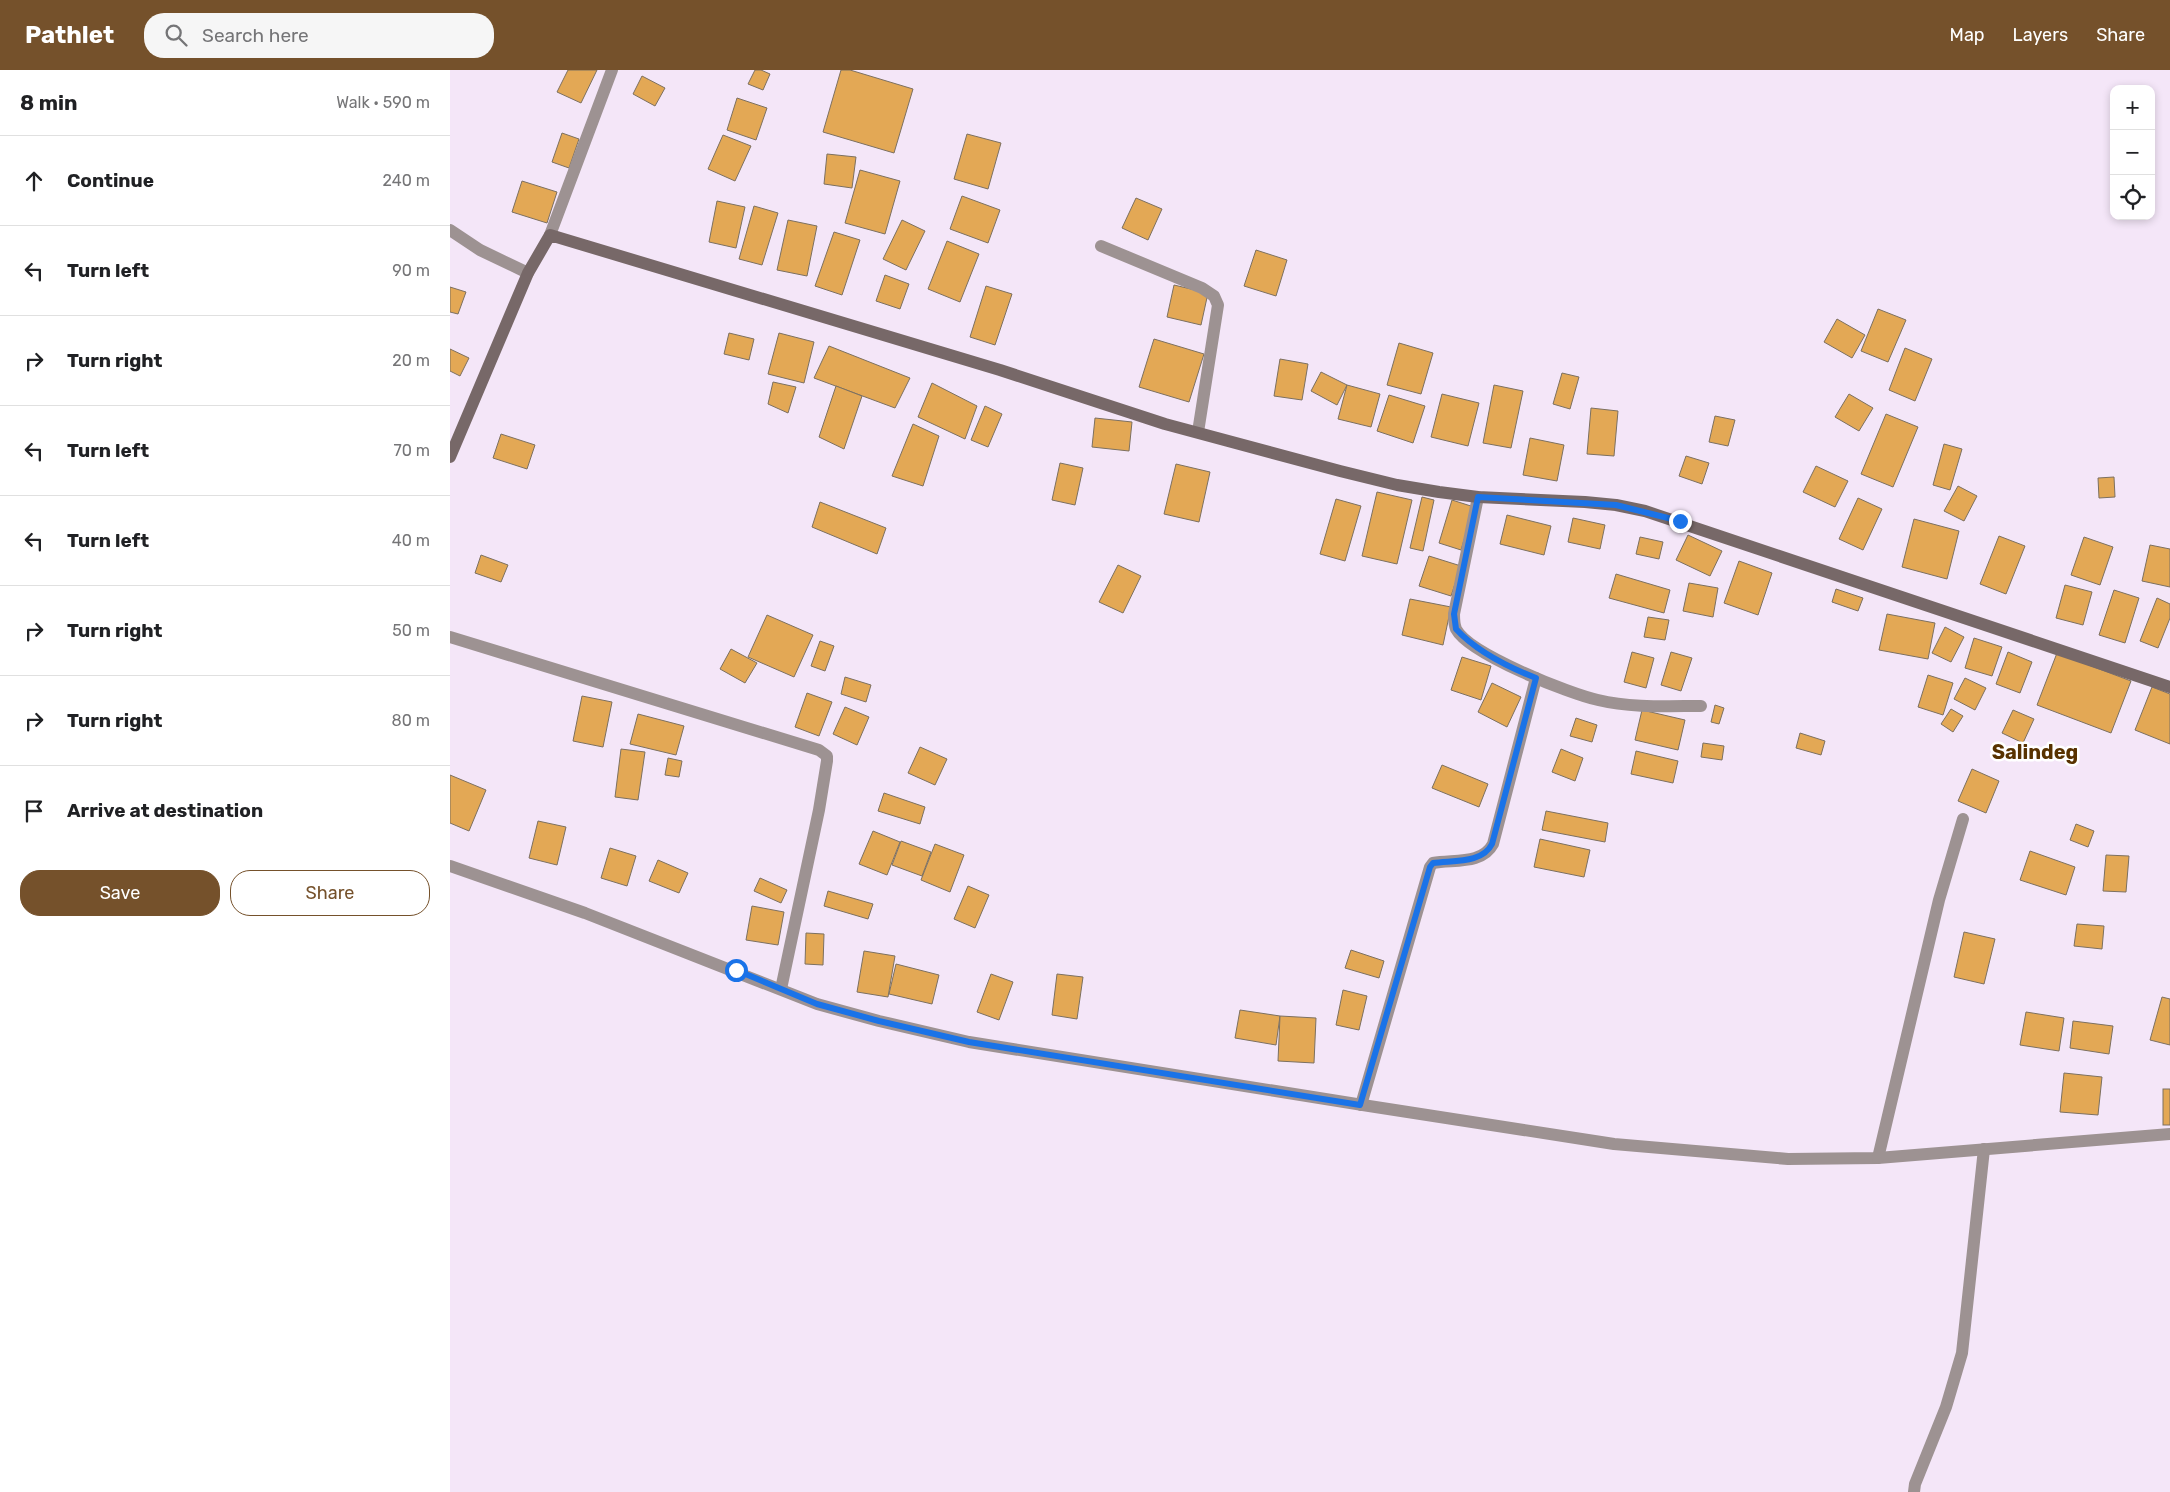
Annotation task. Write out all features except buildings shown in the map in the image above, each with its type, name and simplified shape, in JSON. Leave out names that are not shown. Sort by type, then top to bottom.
[{"type":"street","points":[[450,457],[528,273],[550,235],[612,70]]},
{"type":"street","points":[[450,230],[480,250],[528,273]]},
{"type":"street","points":[[550,235],[1000,370],[1165,424],[1397,485],[1478,497],[1585,502],[1616,505],[1646,511],[2170,687]]},
{"type":"street","points":[[1101,246],[1202,288],[1210,292],[1217,300],[1218,304],[1198,432]]},
{"type":"street","points":[[1478,497],[1454,614],[1456,629],[1484,652],[1516,670],[1599,700],[1631,704],[1702,706]]},
{"type":"street","points":[[450,638],[819,750],[825,754],[827,761],[819,810],[781,989]]},
{"type":"street","points":[[1360,1105],[1430,867],[1433,863],[1476,858],[1488,852],[1492,844],[1536,678]]},
{"type":"street","points":[[1878,1158],[1939,900],[1963,819]]},
{"type":"street","points":[[450,866],[584,913],[817,1004],[862,1016],[969,1042],[1360,1105],[1614,1144],[1788,1159],[1878,1158],[2170,1134]]},
{"type":"street","points":[[1914,1492],[1915,1484],[1946,1407],[1962,1353],[1984,1149]]},
{"type":"district","name":"Salindeg","points":[[2035,752]]},
{"type":"route","points":[[736,970],[817,1004],[969,1042],[1360,1105],[1430,867],[1433,863],[1476,858],[1488,852],[1492,844],[1536,678],[1516,670],[1484,652],[1463,637],[1456,629],[1454,614],[1478,497],[1616,505],[1680,521]]}]
